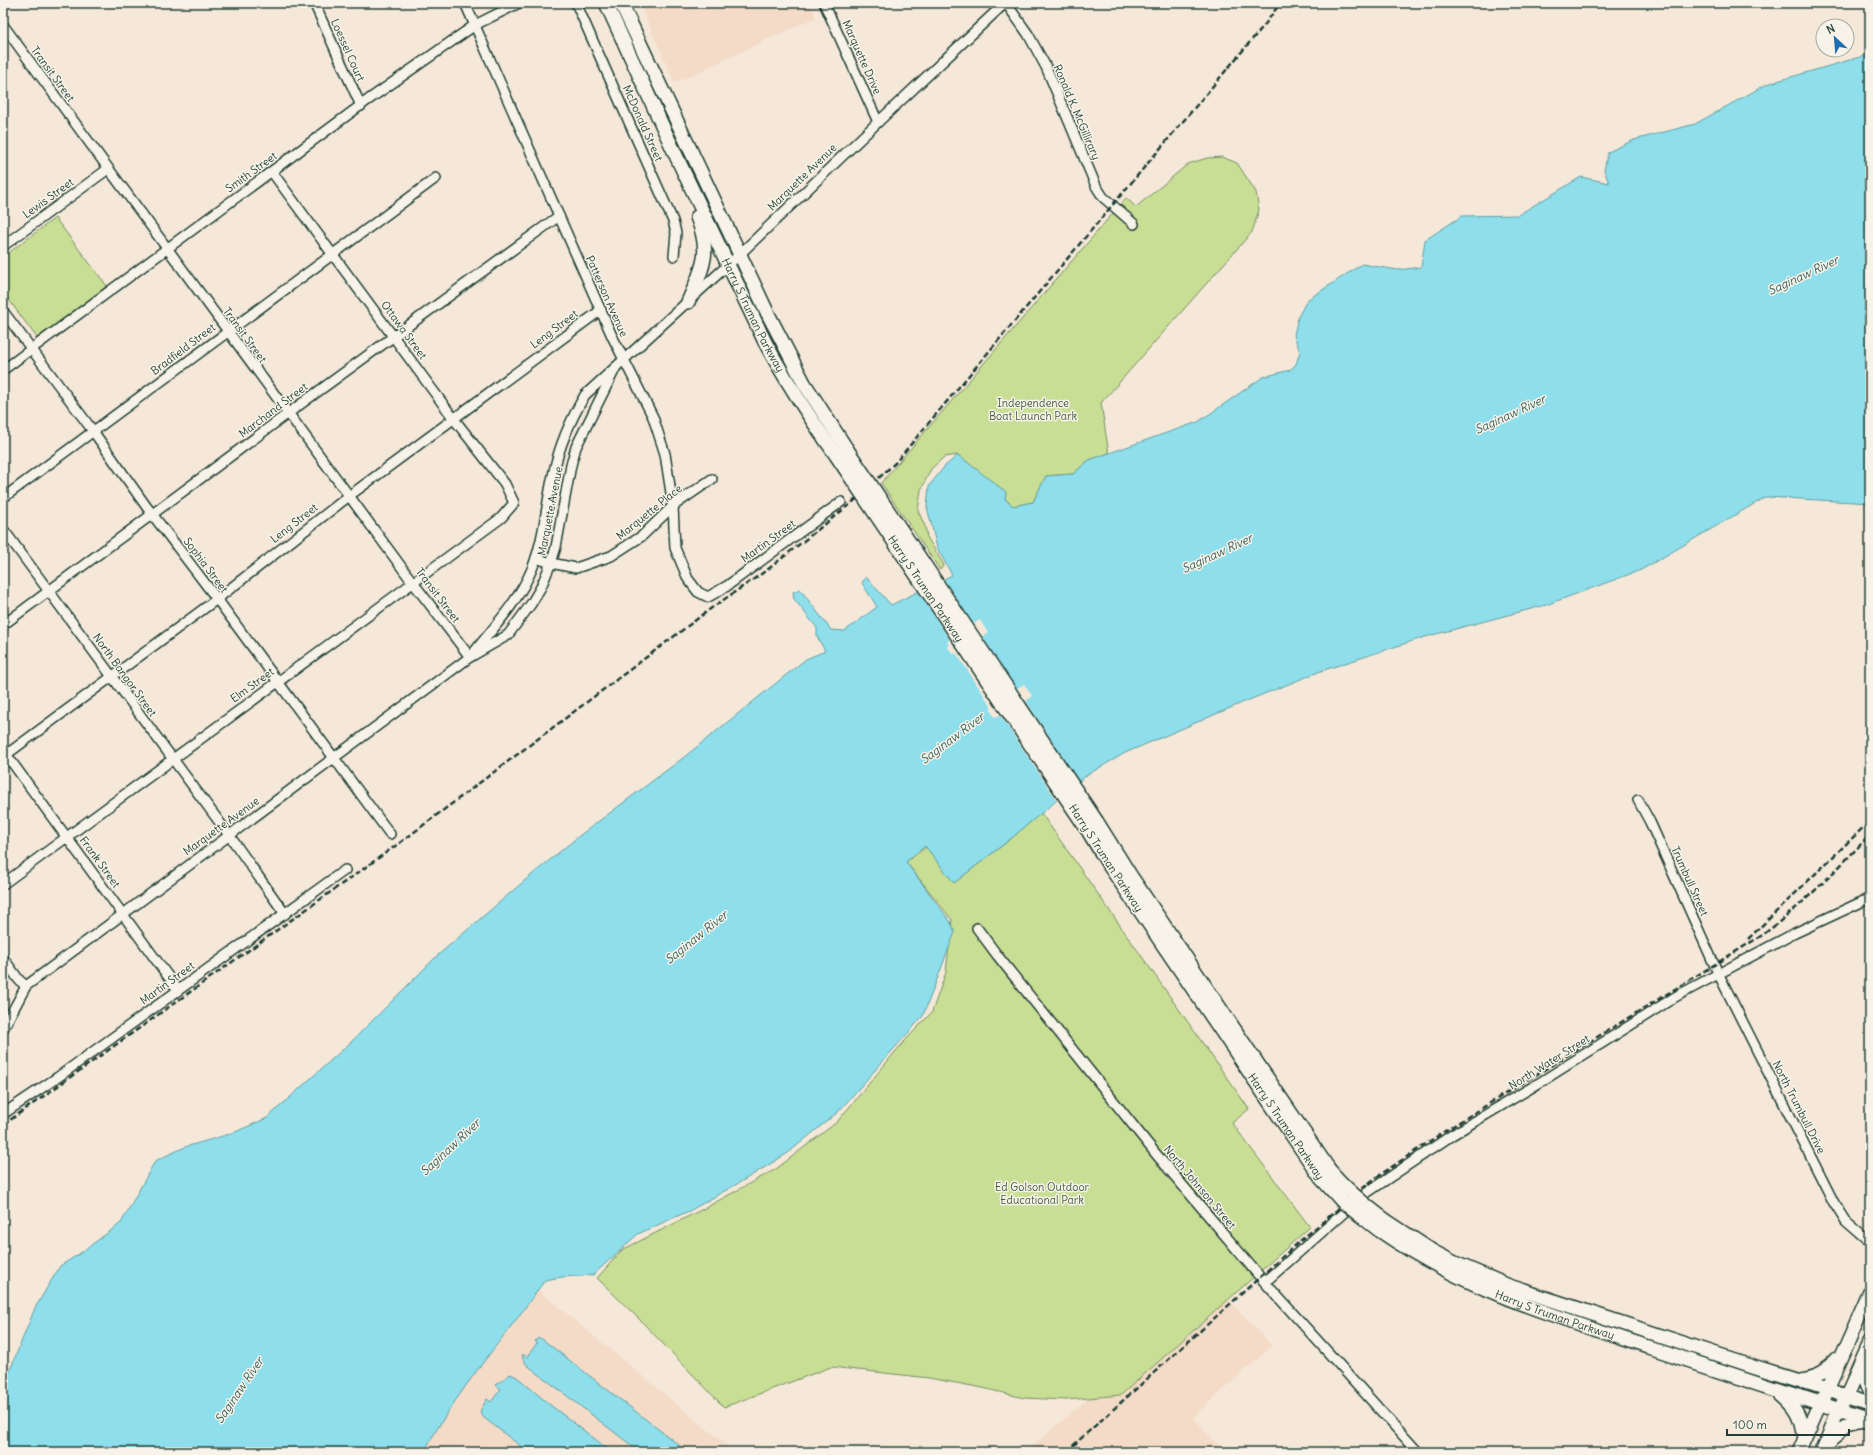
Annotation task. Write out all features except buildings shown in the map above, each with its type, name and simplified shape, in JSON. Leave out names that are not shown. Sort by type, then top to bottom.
[{"type":"main road","name":"Harry S Truman Parkway","points":[[606,3],[690,186],[779,369],[810,418],[841,451]]},
{"type":"main road","name":"Harry S Truman Parkway","points":[[621,3],[767,312],[841,451],[1092,825],[1130,875],[1325,1173],[1341,1184],[1361,1202],[1401,1245],[1441,1268],[1492,1293],[1523,1305],[1870,1421]]},
{"type":"main road","points":[[688,302],[703,266],[706,250],[690,186]]},
{"type":"main road","name":"Harry S Truman Parkway","points":[[1384,1226],[1455,1263],[1509,1286],[1870,1404]]},
{"type":"main road","points":[[1799,1452],[1870,1292]]},
{"type":"main road","points":[[1822,1449],[1870,1342]]},
{"type":"main road","points":[[1795,1379],[1808,1378],[1829,1369],[1843,1352]]},
{"type":"main road","points":[[1860,1365],[1870,1393]]},
{"type":"main road","points":[[1777,1389],[1792,1402],[1799,1413],[1805,1438]]},
{"type":"main road","points":[[1822,1449],[1848,1426],[1870,1421]]},
{"type":"street","name":"Loessel Court","points":[[314,3],[361,106]]},
{"type":"street","name":"Patterson Avenue","points":[[465,3],[601,310],[624,360],[654,417],[665,454],[673,506],[675,548],[688,579],[698,592],[708,598]]},
{"type":"street","name":"Smith Street","points":[[3,370],[361,106],[475,25],[519,3]]},
{"type":"street","name":"McDonald Street","points":[[576,3],[673,221],[676,233],[674,256]]},
{"type":"street","name":"Marquette Drive","points":[[824,3],[878,122]]},
{"type":"street","name":"Marquette Avenue","points":[[470,657],[512,606],[526,582],[536,558],[544,526],[554,471],[567,429],[585,395],[740,254],[878,122],[1006,3]]},
{"type":"street","name":"Ronald K. McGillirary","points":[[1006,3],[1028,34],[1046,67],[1096,186],[1103,197],[1134,224]]},
{"type":"street","name":"Transit Street","points":[[3,25],[412,582],[470,657]]},
{"type":"street","name":"Lewis Street","points":[[3,246],[108,169]]},
{"type":"street","name":"Ottawa Street","points":[[272,172],[334,254],[454,419],[505,484],[514,503]]},
{"type":"street","name":"Bradfield Street","points":[[3,498],[436,178]]},
{"type":"street","name":"Marchand Street","points":[[3,625],[559,216]]},
{"type":"street","name":"Leng Street","points":[[4,754],[112,677],[217,599],[349,496],[601,310]]},
{"type":"street","name":"Sophia Street","points":[[3,311],[217,599],[276,682],[390,834]]},
{"type":"street","name":"Marquette Avenue","points":[[3,1029],[26,986],[470,657],[508,635],[531,604],[552,563],[561,524],[571,465],[576,447],[615,369]]},
{"type":"street","name":"Marquette Place","points":[[552,563],[576,568],[611,556],[642,536],[673,506],[712,479]]},
{"type":"street","name":"Martin Street","points":[[708,598],[727,586],[841,502]]},
{"type":"street","name":"Elm Street","points":[[3,884],[501,518],[514,503]]},
{"type":"street","name":"North Bangor Street","points":[[3,529],[48,592],[229,835],[285,914]]},
{"type":"street","points":[[536,558],[552,563]]},
{"type":"street","name":"Frank Street","points":[[4,754],[67,837],[178,990]]},
{"type":"street","name":"Trumbull Street","points":[[1638,800],[1650,822],[1718,973]]},
{"type":"street","name":"Martin Street","points":[[3,1114],[58,1077],[345,870]]},
{"type":"street","name":"North Water Street","points":[[1265,1282],[1344,1211],[1401,1168],[1675,997],[1796,933],[1870,898]]},
{"type":"street","name":"North Johnson Street","points":[[977,928],[1156,1154],[1265,1282],[1418,1452]]},
{"type":"street","points":[[3,958],[19,980],[26,986]]},
{"type":"street","name":"North Trumbull Drive","points":[[1718,973],[1834,1203],[1846,1222],[1870,1242]]},
{"type":"shaded area","points":[[639,3],[810,3],[816,17],[675,83]]},
{"type":"shaded area","points":[[538,1290],[735,1452],[424,1452],[438,1425],[463,1389]]},
{"type":"shaded area","points":[[1228,1299],[1272,1346],[1193,1417],[1224,1452],[1025,1452],[1089,1398],[1121,1395]]},
{"type":"green space","name":"Independence Boat Launch Park","points":[[1222,157],[1237,163],[1256,192],[1259,210],[1252,232],[1101,403],[1109,454],[1089,460],[1073,474],[1046,476],[1033,502],[1013,506],[1005,499],[1005,492],[958,455],[944,457],[931,469],[921,490],[918,511],[925,526],[927,537],[944,565],[940,570],[881,483],[1126,198],[1136,207],[1188,164],[1207,158]]},
{"type":"green space","points":[[55,218],[107,286],[37,338],[3,292],[3,257]]},
{"type":"green space","name":"Ed Golson Outdoor Educational Park","points":[[1041,813],[1249,1109],[1232,1123],[1310,1227],[1121,1395],[1066,1400],[1024,1398],[983,1388],[929,1378],[831,1367],[724,1407],[597,1278],[622,1250],[705,1208],[776,1169],[837,1122],[901,1045],[932,1012],[946,972],[952,920],[906,862],[926,847],[954,883]]},
{"type":"water","name":"Saginaw River","points":[[1870,54],[1870,503],[1766,497],[1641,570],[1546,605],[1425,637],[1321,671],[1249,700],[1125,753],[1087,775],[1008,841],[954,883],[925,846],[906,862],[950,921],[955,932],[923,1016],[838,1112],[788,1153],[691,1210],[638,1234],[593,1275],[562,1277],[545,1280],[466,1385],[437,1429],[424,1452],[3,1452],[3,1387],[35,1308],[60,1266],[121,1223],[155,1161],[185,1147],[233,1133],[267,1118],[351,1042],[437,956],[523,882],[579,836],[683,758],[806,659],[825,651],[817,636],[817,628],[794,599],[793,592],[800,589],[831,630],[845,631],[877,607],[862,583],[866,577],[891,605],[952,575],[937,548],[927,507],[929,486],[944,467],[958,455],[1006,492],[1005,499],[1013,506],[1033,502],[1046,476],[1073,474],[1089,460],[1198,422],[1263,377],[1290,370],[1296,364],[1300,352],[1294,335],[1298,317],[1307,300],[1362,264],[1398,270],[1421,267],[1425,240],[1462,216],[1518,215],[1581,177],[1609,183],[1604,170],[1608,152],[1634,140],[1695,124],[1767,84]]},
{"type":"water","points":[[538,1338],[542,1339],[688,1452],[640,1452],[527,1365],[522,1354],[527,1357],[537,1343],[535,1341]]},
{"type":"water","points":[[510,1374],[517,1377],[549,1404],[612,1452],[528,1452],[483,1417],[480,1411],[487,1399],[491,1402],[501,1389],[496,1385]]},
{"type":"pier","points":[[942,577],[973,624],[980,620],[988,633],[981,637],[1016,689],[1024,684],[1032,696],[1026,701],[1080,783],[1058,802],[1000,715],[995,717],[991,711],[991,706],[957,654],[952,653],[947,646],[949,645],[947,642],[950,640],[917,590]]},
{"type":"railway","points":[[3,1125],[401,842],[713,607],[767,570],[854,501],[895,463],[1266,23],[1280,3]]},
{"type":"railway","points":[[1748,939],[1870,821]]},
{"type":"railway","points":[[1066,1452],[1300,1241],[1374,1179],[1448,1129],[1761,936],[1804,901],[1870,835]]}]
